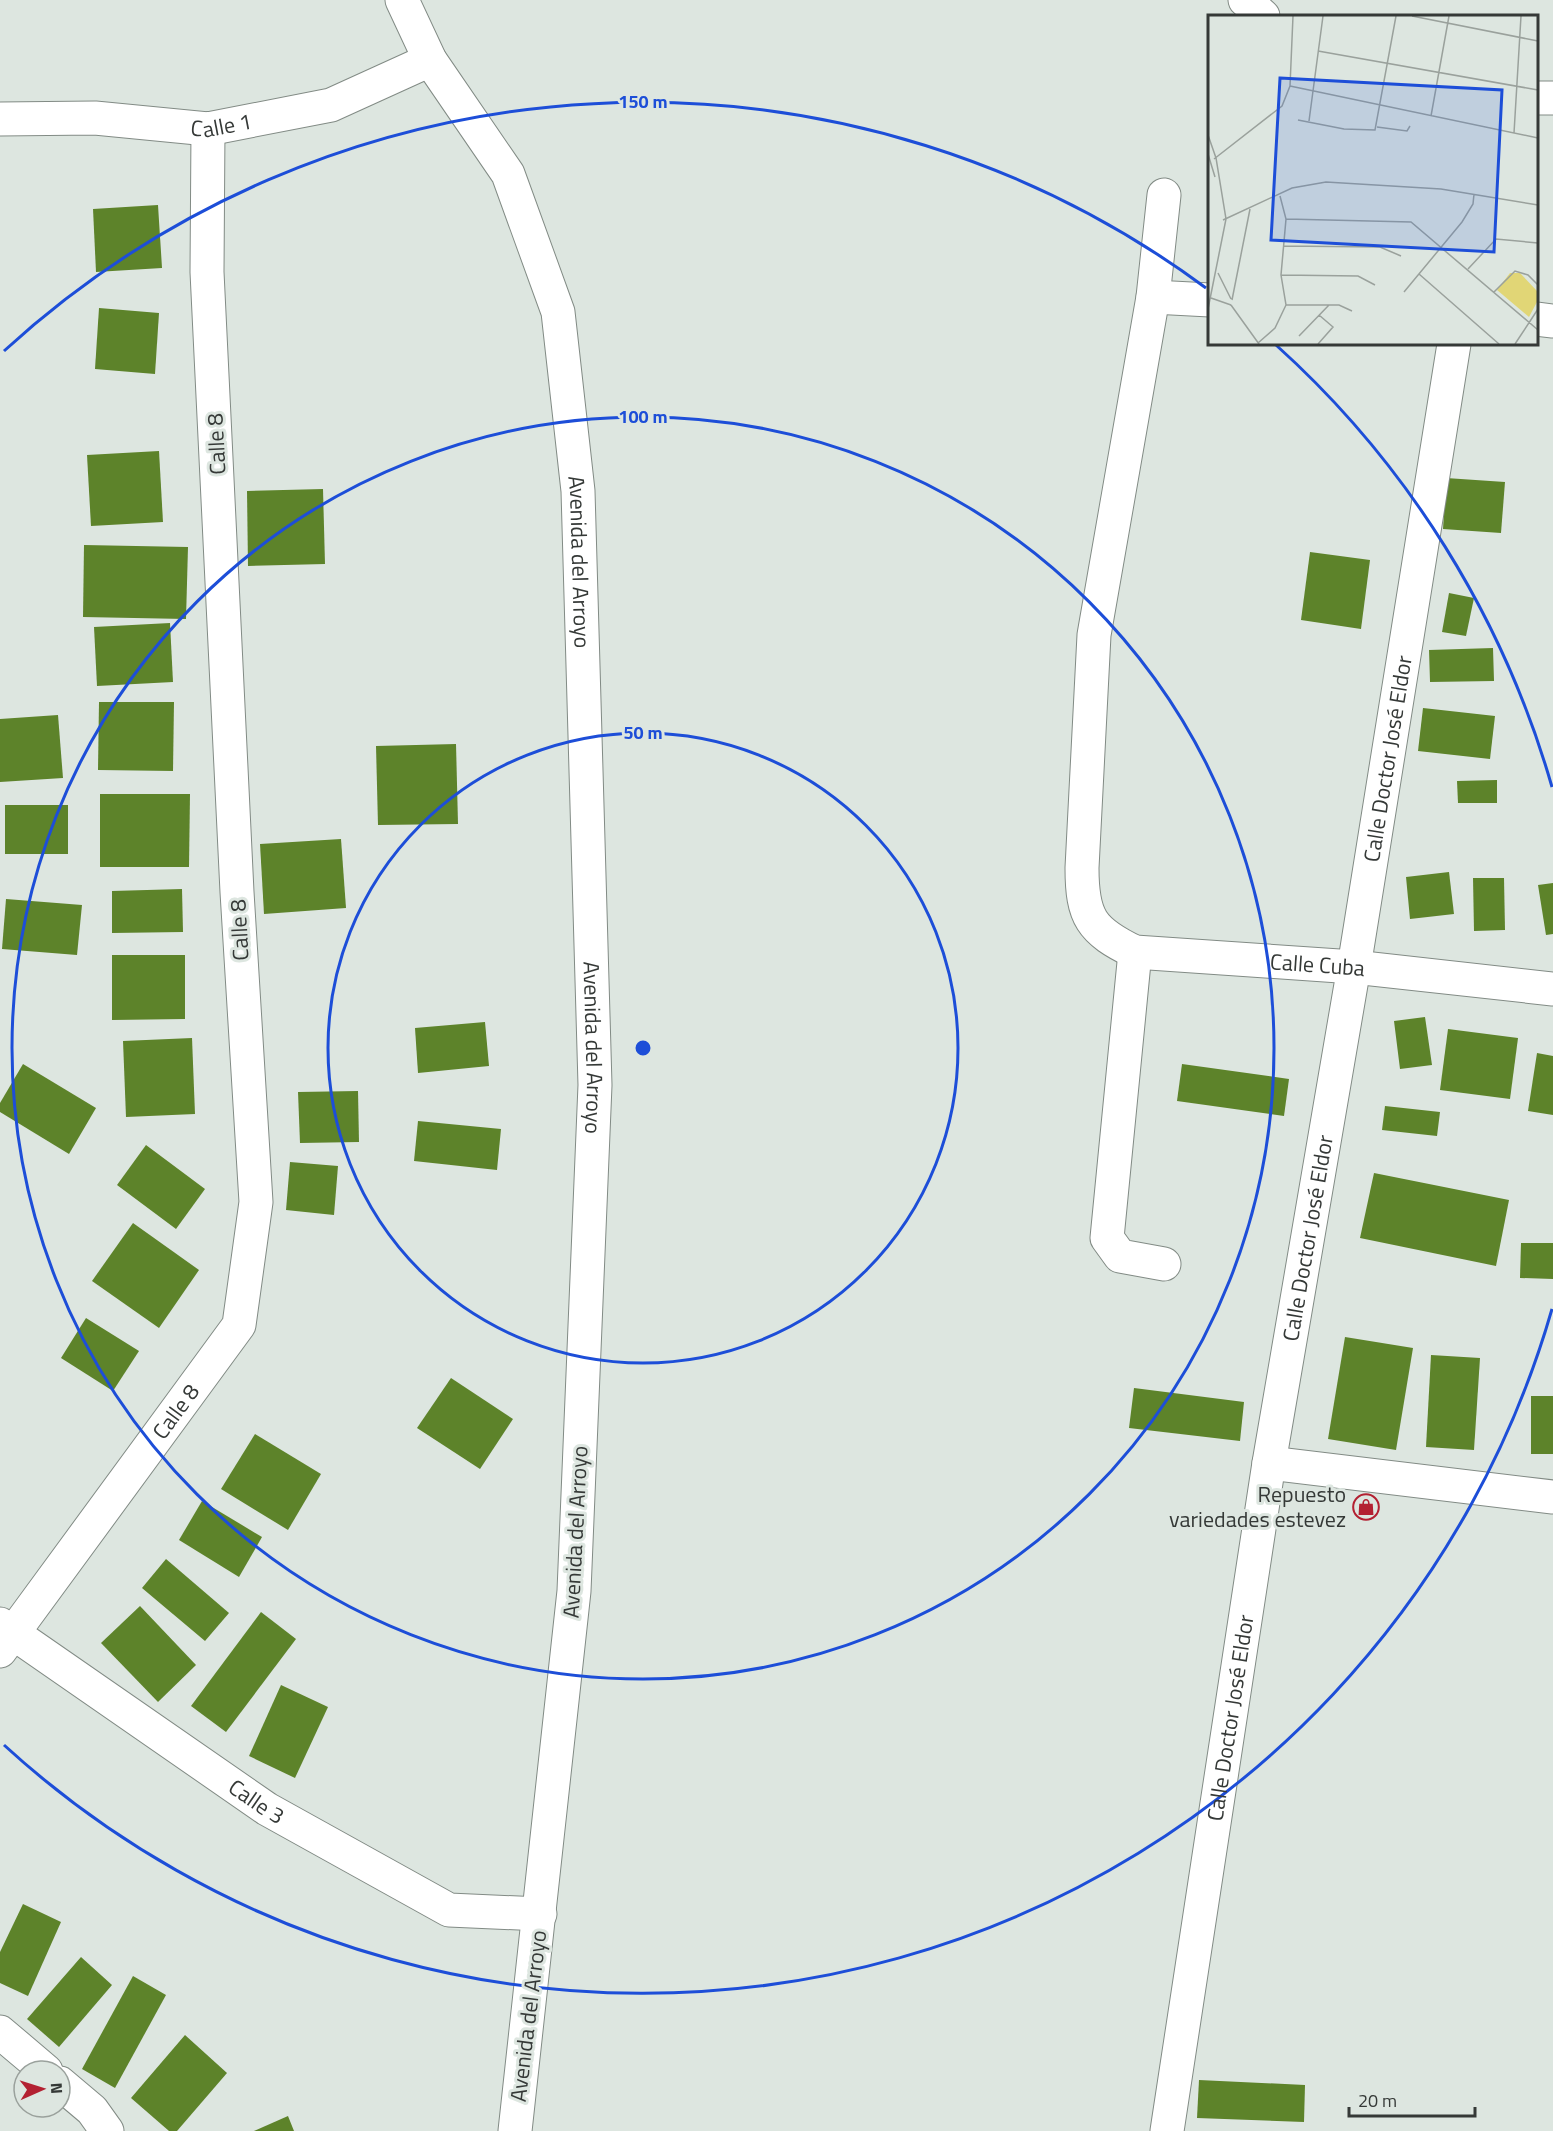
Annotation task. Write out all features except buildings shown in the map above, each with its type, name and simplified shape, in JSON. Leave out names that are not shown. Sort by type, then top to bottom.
[{"type":"street","name":"Avenida del Arroyo","points":[[402,0],[430,60],[508,174],[558,312],[578,490],[595,1085],[574,1591],[515,2131]]},
{"type":"street","points":[[1245,0],[1262,15]]},
{"type":"street","name":"Calle 1","points":[[0,119],[95,118],[208,129],[331,105],[430,60]]},
{"type":"street","name":"Calle 8","points":[[4,1637],[239,1325],[256,1202],[237,892],[207,272],[208,129]]},
{"type":"street","points":[[1164,195],[1154,297],[1208,300]]},
{"type":"street","name":"Calle Cuba","points":[[1154,297],[1094,635],[1082,868],[1082,897],[1092,921],[1107,939],[1135,952],[1354,967],[1553,989]]},
{"type":"street","points":[[1538,319],[1553,321]]},
{"type":"street","name":"Calle Doctor José Eldor","points":[[1167,2131],[1269,1463],[1354,967],[1454,345]]},
{"type":"street","points":[[1135,952],[1107,1238],[1120,1256],[1164,1264]]},
{"type":"street","points":[[1269,1463],[1553,1497]]},
{"type":"street","name":"Calle 3","points":[[4,1637],[267,1809],[449,1910],[540,1914]]},
{"type":"street","points":[[0,2031],[32,2059]]},
{"type":"street","points":[[72,2093],[92,2110],[107,2131]]},
{"type":"place","name":"Repuesto variedades estevez","points":[[1366,1507]]}]
